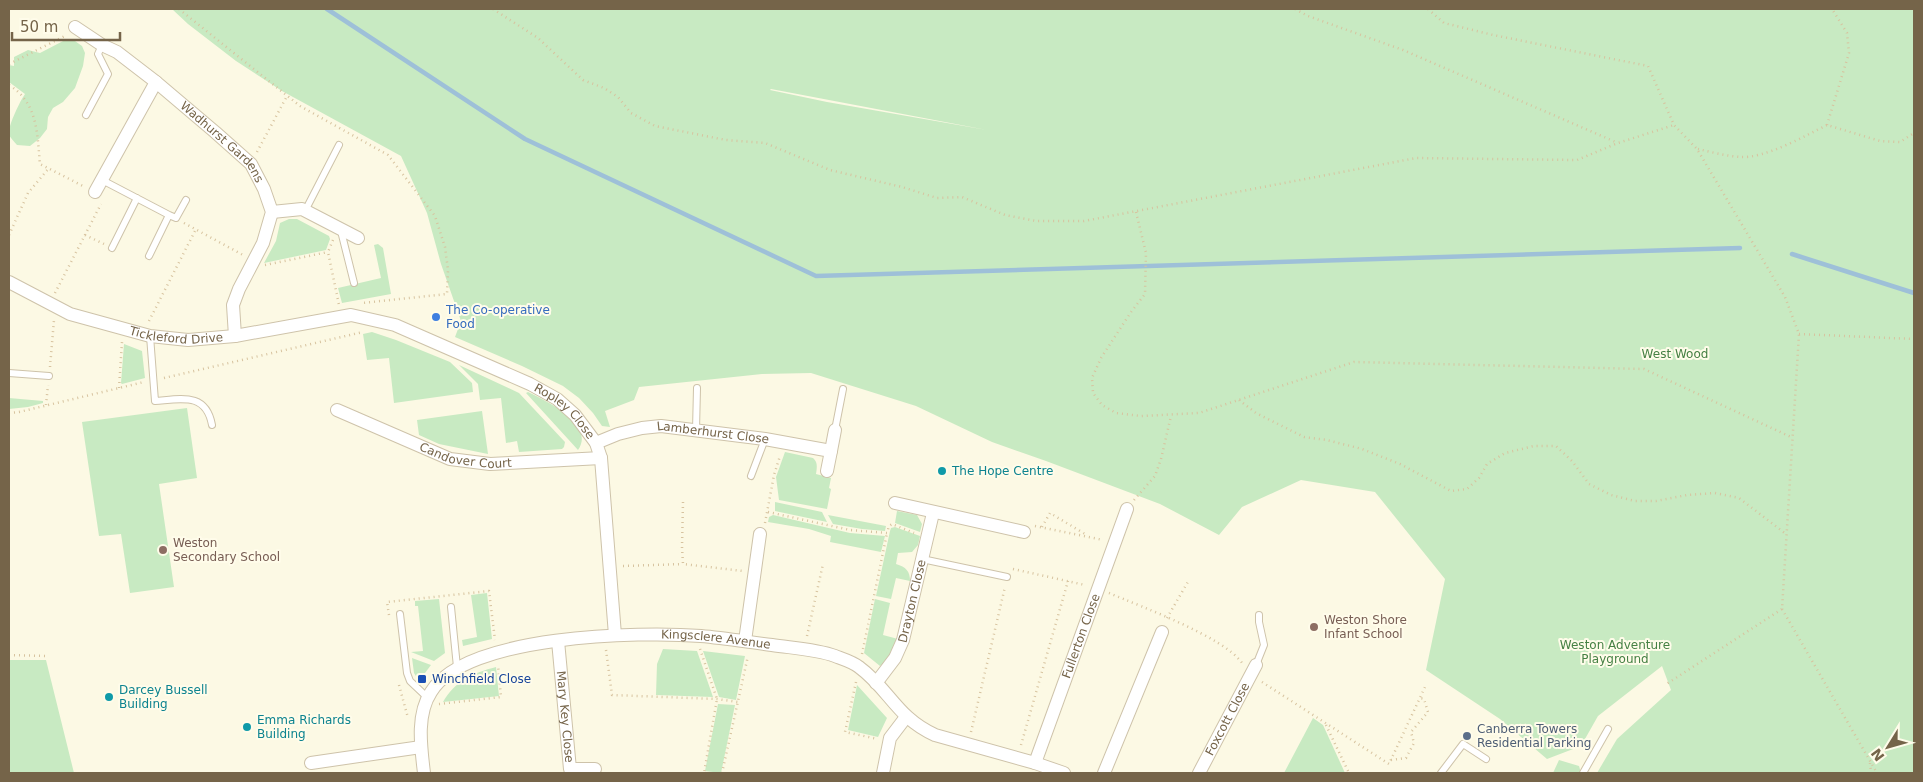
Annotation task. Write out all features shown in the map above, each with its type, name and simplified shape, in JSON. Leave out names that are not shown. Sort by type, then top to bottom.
[{"type":"street","name":"Wadhurst Gardens","points":[[75,27],[102,45],[117,52],[156,82],[251,164],[264,189],[272,212]]},
{"type":"street","points":[[95,192],[107,183],[156,82]]},
{"type":"street","points":[[235,336],[233,305],[239,289],[263,243],[272,212],[302,209],[358,238]]},
{"type":"street","name":"Tickleford Drive","points":[[9,282],[70,314],[146,335],[188,340],[235,336],[346,316]]},
{"type":"street","name":"Ropley Close","points":[[346,316],[395,325],[530,384],[556,399],[575,415],[596,443],[601,458],[609,566],[609,635]]},
{"type":"street","name":"Candover Court","points":[[337,410],[450,459],[490,464],[601,458]]},
{"type":"street","name":"Lamberhurst Close","points":[[596,443],[618,434],[642,428],[662,426],[765,439],[831,451]]},
{"type":"street","points":[[827,471],[835,430]]},
{"type":"street","points":[[895,503],[1024,532]]},
{"type":"street","name":"Fullerton Close","points":[[1036,763],[1126,509]]},
{"type":"street","name":"Drayton Close","points":[[876,683],[895,658],[903,640],[933,513]]},
{"type":"street","points":[[748,642],[754,573],[760,534]]},
{"type":"street","points":[[1104,773],[1162,632]]},
{"type":"street","name":"Kingsclere Avenue","points":[[424,773],[421,747],[422,715],[426,702],[431,691],[441,679],[457,667],[472,660],[496,653],[558,641],[609,635],[700,636],[833,655],[859,667],[906,717],[919,728],[935,735],[1036,763],[1064,773]]},
{"type":"street","name":"Mary Key Close","points":[[558,641],[570,769],[595,768]]},
{"type":"street","name":"Foxcott Close","points":[[1199,773],[1253,670]]},
{"type":"street","points":[[883,773],[889,742],[906,717]]},
{"type":"street","points":[[311,763],[421,747]]},
{"type":"lane","points":[[86,115],[108,74],[98,54],[102,45]]},
{"type":"lane","points":[[305,211],[339,145]]},
{"type":"lane","points":[[107,183],[176,218],[186,200]]},
{"type":"lane","points":[[112,248],[137,198]]},
{"type":"lane","points":[[149,256],[170,215]]},
{"type":"lane","points":[[339,229],[354,283]]},
{"type":"lane","points":[[146,335],[155,400],[190,398],[206,409],[210,415],[212,425]]},
{"type":"lane","points":[[9,372],[49,376]]},
{"type":"lane","points":[[696,430],[697,388]]},
{"type":"lane","points":[[835,430],[843,389]]},
{"type":"lane","points":[[751,476],[765,439]]},
{"type":"lane","points":[[922,559],[1007,577]]},
{"type":"lane","points":[[451,607],[457,667]]},
{"type":"lane","points":[[400,614],[406,672],[410,681],[426,702]]},
{"type":"lane","points":[[1253,670],[1264,645],[1259,616]]},
{"type":"lane","points":[[1583,773],[1608,729]]},
{"type":"lane","points":[[1441,773],[1463,744],[1486,758]]},
{"type":"path","points":[[179,9],[300,106],[388,155],[435,216],[445,247],[448,270],[447,294],[355,304],[346,316]]},
{"type":"path","points":[[494,9],[538,38],[583,80],[618,96],[631,113],[655,126],[726,140],[765,143],[830,170],[902,187],[937,198],[962,197],[1005,215],[1036,221],[1084,221],[1416,158],[1577,160],[1618,143],[1674,125]]},
{"type":"path","points":[[1295,9],[1308,16],[1402,50],[1618,143]]},
{"type":"path","points":[[1428,9],[1444,23],[1493,35],[1648,66],[1674,125],[1697,149],[1785,298],[1799,334],[1782,609],[1877,773]]},
{"type":"path","points":[[1827,126],[1849,53],[1847,33],[1832,9]]},
{"type":"path","points":[[9,64],[63,38],[75,27]]},
{"type":"path","points":[[9,85],[21,93],[36,120],[40,164],[95,192]]},
{"type":"path","points":[[251,164],[287,96]]},
{"type":"path","points":[[1697,149],[1742,157],[1767,152],[1827,126],[1880,141],[1900,142],[1914,133]]},
{"type":"path","points":[[9,235],[28,193],[49,168]]},
{"type":"path","points":[[46,406],[52,304],[107,183]]},
{"type":"path","points":[[1136,212],[1146,253],[1146,294],[1131,312],[1101,358],[1092,378],[1093,393],[1102,405],[1116,413],[1141,416],[1171,416],[1199,413],[1354,362],[1644,369],[1792,437]]},
{"type":"path","points":[[176,218],[262,266],[328,252]]},
{"type":"path","points":[[146,335],[196,229]]},
{"type":"path","points":[[339,229],[328,252],[346,316]]},
{"type":"path","points":[[85,235],[112,248]]},
{"type":"path","points":[[119,388],[124,329]]},
{"type":"path","points":[[9,413],[366,331]]},
{"type":"path","points":[[1799,334],[1914,339]]},
{"type":"path","points":[[1239,400],[1256,413],[1304,437],[1327,440],[1362,449],[1400,464],[1451,491],[1468,489],[1479,478],[1487,464],[1505,453],[1534,446],[1556,446],[1572,461],[1589,484],[1611,495],[1634,500],[1656,501],[1686,495],[1715,493],[1739,498],[1786,534]]},
{"type":"path","points":[[1126,509],[1155,476],[1166,443],[1171,416]]},
{"type":"path","points":[[760,534],[764,529],[774,475],[784,442]]},
{"type":"path","points":[[684,502],[682,547],[684,564]]},
{"type":"path","points":[[768,512],[850,530],[887,534]]},
{"type":"path","points":[[1042,527],[1050,513],[1089,536]]},
{"type":"path","points":[[889,742],[845,732],[889,526],[892,524],[927,537]]},
{"type":"path","points":[[1024,532],[1028,525],[1089,536],[1114,544]]},
{"type":"path","points":[[609,566],[684,564],[754,573]]},
{"type":"path","points":[[804,650],[823,564]]},
{"type":"path","points":[[969,744],[1009,568],[1097,587],[1214,640],[1325,724],[1389,764],[1425,688]]},
{"type":"path","points":[[1166,618],[1189,580]]},
{"type":"path","points":[[1018,758],[1068,581]]},
{"type":"path","points":[[390,621],[387,602],[489,591],[501,697],[426,702]]},
{"type":"path","points":[[1665,685],[1782,609]]},
{"type":"path","points":[[609,635],[612,695],[717,699],[738,702]]},
{"type":"path","points":[[700,636],[699,647],[717,699],[704,773]]},
{"type":"path","points":[[722,773],[738,702],[748,642]]},
{"type":"path","points":[[9,655],[45,656]]},
{"type":"path","points":[[398,679],[409,725]]},
{"type":"path","points":[[1391,760],[1406,758],[1414,743],[1411,732],[1428,712],[1424,699],[1420,698]]},
{"type":"path","points":[[1325,724],[1349,773]]},
{"type":"path","points":[[1870,761],[1870,773]]},
{"type":"green space","name":"West Wood","points":[[172,9],[1914,9],[1914,773],[1597,773],[1617,739],[1671,690],[1662,666],[1598,716],[1581,746],[1547,759],[1500,719],[1426,670],[1445,579],[1375,492],[1301,480],[1242,507],[1219,535],[1160,504],[992,442],[916,406],[811,373],[762,374],[639,387],[634,400],[605,411],[610,427],[602,426],[579,398],[563,386],[455,337],[461,321],[441,264],[427,213],[401,156],[282,91],[236,61],[188,24]],"holes":[[[771,89],[987,130],[827,102]]]},
{"type":"green space","points":[[67,39],[75,41],[82,46],[85,53],[83,66],[75,88],[63,102],[53,108],[48,117],[47,129],[40,138],[30,146],[17,145],[9,135],[9,132],[14,115],[25,94],[9,82],[9,65],[14,66],[14,57],[28,50],[40,53]]},
{"type":"green space","points":[[289,219],[297,219],[329,236],[330,239],[326,250],[264,263],[276,241],[280,223]]},
{"type":"green space","points":[[378,244],[383,248],[391,294],[342,303],[338,288],[381,278],[374,245]]},
{"type":"green space","points":[[372,332],[450,362],[472,383],[473,392],[394,403],[389,358],[367,360],[363,334]]},
{"type":"green space","points":[[124,344],[142,351],[145,378],[122,384],[121,383]]},
{"type":"green space","points":[[459,365],[519,393],[565,442],[564,447],[562,449],[519,452],[517,441],[506,443],[501,398],[480,400],[478,384]]},
{"type":"green space","points":[[528,392],[556,407],[575,423],[580,431],[582,440],[578,450],[526,393]]},
{"type":"green space","points":[[9,398],[43,401],[43,403],[9,409]]},
{"type":"green space","points":[[187,408],[197,478],[159,484],[174,587],[130,593],[121,534],[99,536],[82,422]]},
{"type":"green space","points":[[482,411],[488,454],[439,444],[419,435],[417,420]]},
{"type":"green space","points":[[785,452],[813,458],[817,467],[816,474],[831,478],[827,509],[779,500],[776,477]]},
{"type":"green space","points":[[775,502],[822,512],[827,522],[775,511]]},
{"type":"green space","points":[[897,511],[917,515],[922,524],[920,532],[895,523]]},
{"type":"green space","points":[[773,515],[850,533],[885,536],[881,552],[830,542],[831,536],[809,529],[768,522],[769,517]]},
{"type":"green space","points":[[828,515],[886,526],[885,531],[833,524]]},
{"type":"green space","points":[[895,527],[920,536],[918,545],[912,552],[898,553],[896,564],[907,570],[910,581],[896,578],[891,599],[876,596],[890,531],[891,528]]},
{"type":"green space","points":[[487,593],[492,639],[463,646],[462,640],[477,637],[471,595]]},
{"type":"green space","points":[[439,599],[445,653],[434,661],[411,652],[423,651],[418,606],[415,606],[415,601]]},
{"type":"green space","points":[[875,599],[890,603],[883,635],[898,639],[889,657],[880,666],[864,653]]},
{"type":"green space","points":[[663,649],[697,651],[713,697],[656,695],[657,664]]},
{"type":"green space","points":[[703,651],[745,656],[736,700],[719,697]]},
{"type":"green space","points":[[412,658],[431,665],[419,681],[414,673]]},
{"type":"green space","points":[[9,660],[46,660],[74,773],[9,773]]},
{"type":"green space","points":[[496,667],[499,696],[443,702],[453,689],[465,679]]},
{"type":"green space","points":[[857,685],[887,718],[878,737],[848,730]]},
{"type":"green space","points":[[718,704],[735,705],[721,773],[705,771]]},
{"type":"green space","points":[[1313,718],[1323,725],[1345,773],[1284,773]]},
{"type":"green space","points":[[1559,760],[1579,766],[1581,773],[1553,773]]},
{"type":"waterway","points":[[327,9],[525,139],[816,276],[1740,248]]},
{"type":"waterway","points":[[1792,254],[1914,293]]},
{"type":"place","name":"The Co-operative Food","points":[[436,317]]},
{"type":"place","name":"The Hope Centre","points":[[942,471]]},
{"type":"place","name":"Weston Secondary School","points":[[163,550]]},
{"type":"place","name":"Weston Shore Infant School","points":[[1314,627]]},
{"type":"place","name":"Winchfield Close","points":[[422,679]]},
{"type":"place","name":"Darcey Bussell Building","points":[[109,697]]},
{"type":"place","name":"Emma Richards Building","points":[[247,727]]},
{"type":"place","name":"Canberra Towers Residential Parking","points":[[1467,736]]},
{"type":"park label","name":"Weston Adventure Playground","points":[[1615,652]]}]
